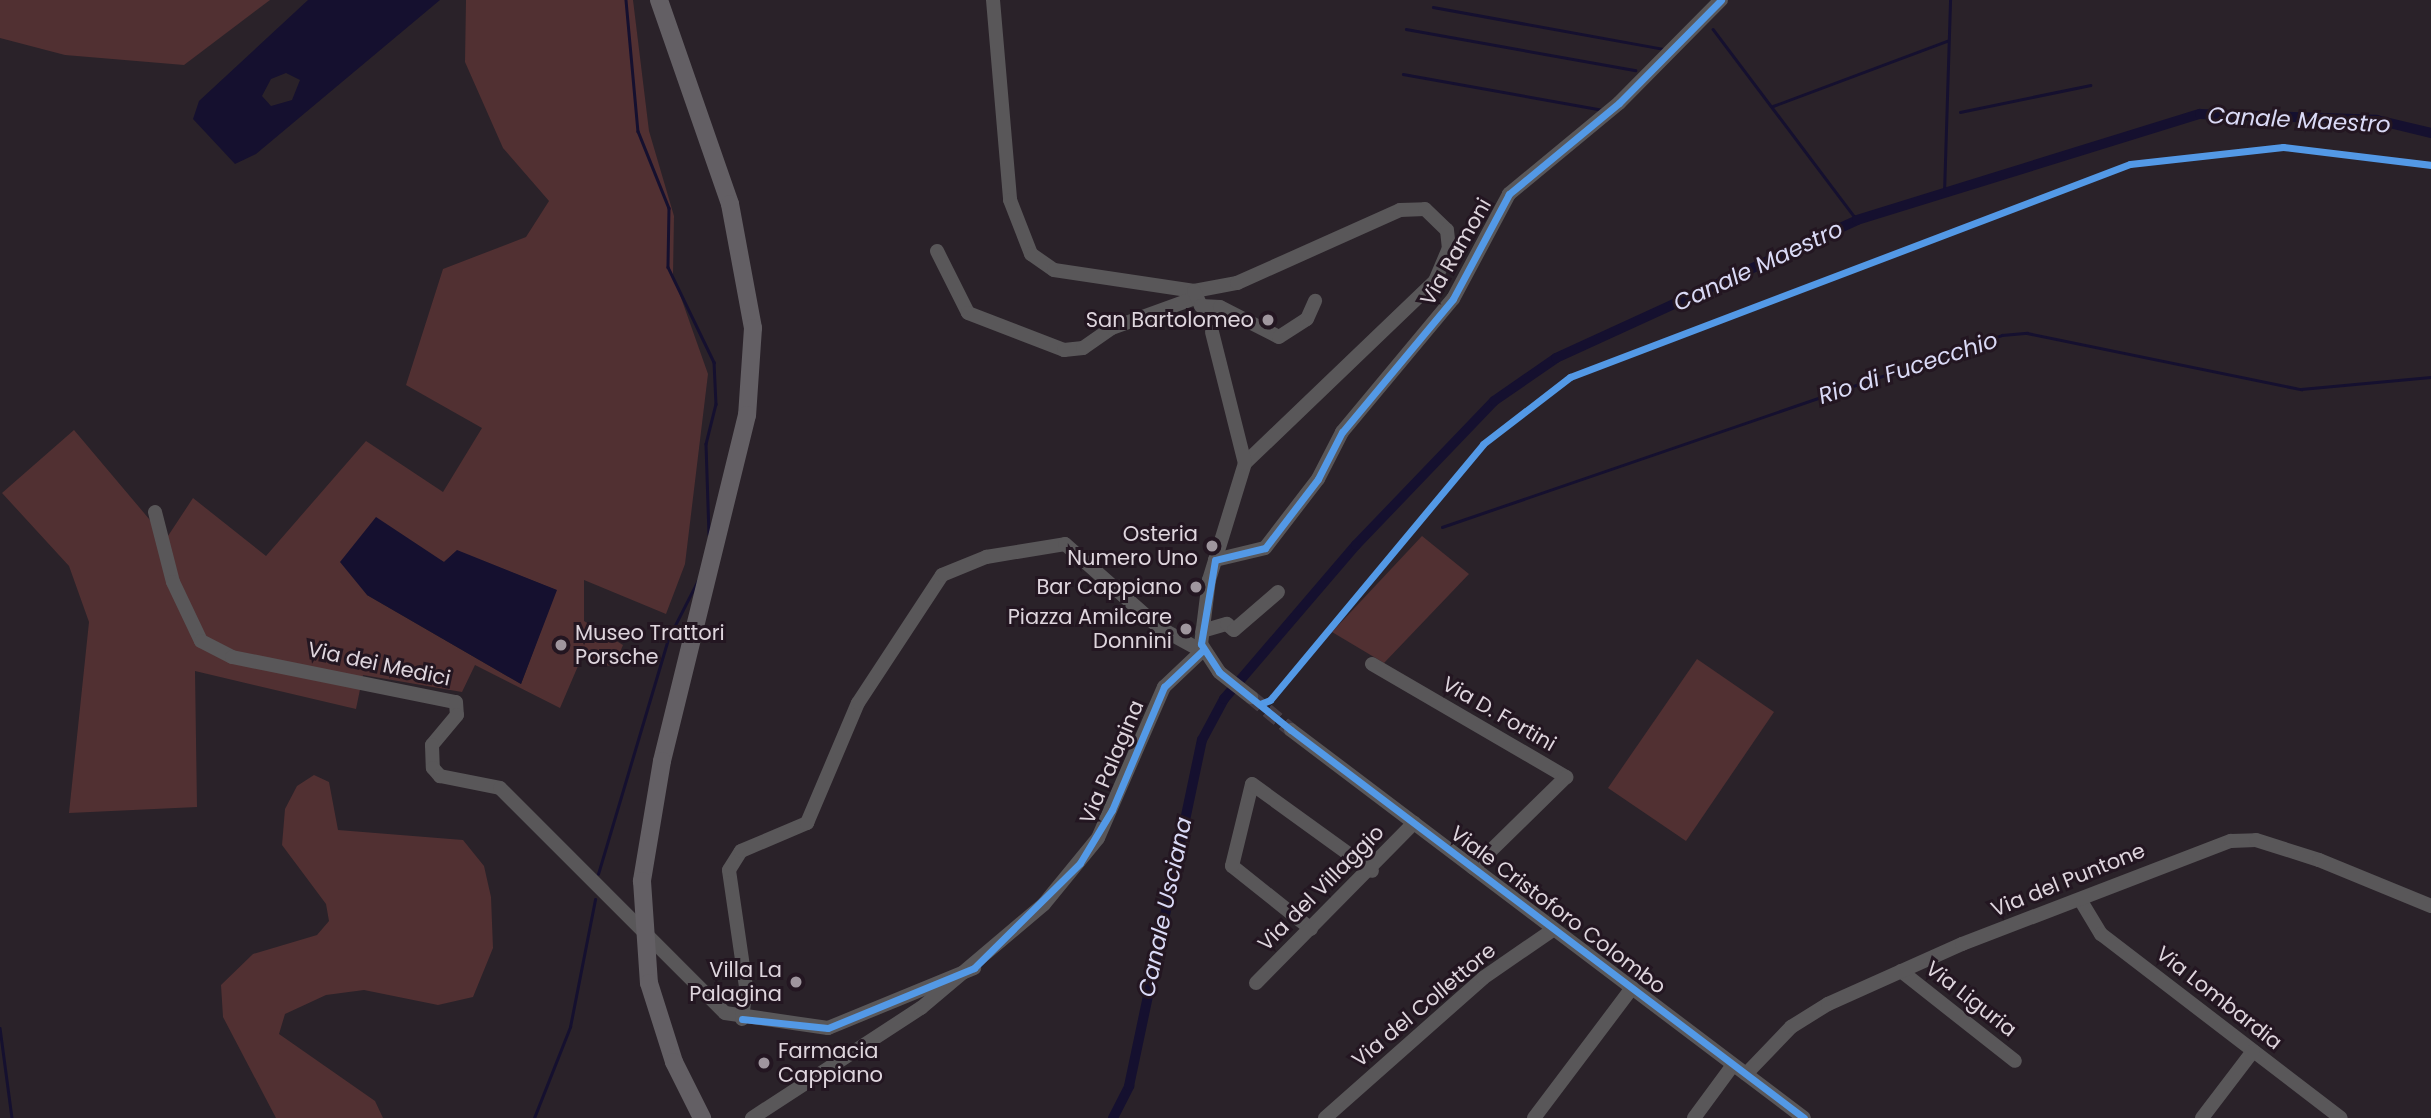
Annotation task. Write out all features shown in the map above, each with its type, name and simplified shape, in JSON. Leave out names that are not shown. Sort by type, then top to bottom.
[{"type":"main road","points":[[659,0],[730,204],[753,328],[747,415],[648,823],[643,929],[649,983],[674,1062],[702,1118]]},
{"type":"street","points":[[993,0],[1010,200],[1031,254],[1080,278],[1137,279],[1197,298],[1279,337],[1307,319],[1315,301]]},
{"type":"street","name":"Via Ramoni","points":[[1215,560],[1265,548],[1318,479],[1342,432],[1453,299],[1509,194],[1611,111],[1721,0]]},
{"type":"street","points":[[937,251],[968,313],[1064,350],[1083,348],[1112,328],[1237,283],[1400,210],[1425,209],[1447,230],[1449,248],[1435,281],[1245,463],[1215,560],[1197,654]]},
{"type":"street","points":[[1212,332],[1245,463]]},
{"type":"street","name":"Via dei Medici","points":[[155,512],[173,582],[201,641],[232,657],[453,700],[459,709],[432,745],[433,768],[440,776],[500,788],[643,929],[713,1004],[742,1019]]},
{"type":"street","points":[[974,968],[828,1028],[742,1019],[746,988],[727,889],[729,870],[741,851],[807,823],[858,702],[942,575],[985,557],[1065,544],[1160,628],[1251,697]]},
{"type":"street","points":[[1202,631],[1227,624],[1234,630],[1278,592]]},
{"type":"street","name":"Via Palagina","points":[[752,1118],[974,968],[1044,904],[1098,838],[1146,721],[1197,654]]},
{"type":"street","name":"Via D. Fortini","points":[[1372,664],[1566,777],[1473,868]]},
{"type":"street","name":"Viale Cristoforo Colombo","points":[[1291,730],[1804,1118]]},
{"type":"street","points":[[1311,929],[1233,866],[1252,784],[1372,871]]},
{"type":"street","name":"Via del Villaggio","points":[[1256,982],[1372,871],[1414,823]]},
{"type":"street","name":"Via del Puntone","points":[[1746,1074],[1791,1027],[1901,971],[2246,839],[2319,860],[2431,905]]},
{"type":"street","name":"Via Lombardia","points":[[2081,901],[2101,934],[2342,1118]]},
{"type":"street","name":"Via del Collettore","points":[[1325,1118],[1483,978],[1554,929]]},
{"type":"street","name":"Via Liguria","points":[[1901,971],[2015,1061]]},
{"type":"street","points":[[1534,1118],[1632,988]]},
{"type":"street","points":[[2202,1118],[2253,1051]]},
{"type":"street","points":[[1694,1118],[1733,1065]]},
{"type":"shaded area","points":[[0,0],[270,0],[184,65],[65,55],[0,38]]},
{"type":"shaded area","points":[[308,0],[440,0],[256,154],[235,164],[193,119],[199,101]],"holes":[[[286,73],[300,80],[292,100],[271,106],[262,96],[271,79]]]},
{"type":"shaded area","points":[[466,0],[633,0],[649,131],[674,216],[673,275],[708,374],[685,564],[666,614],[584,580],[584,621],[623,645],[614,667],[581,659],[560,708],[475,665],[462,692],[363,675],[356,709],[195,671],[197,807],[69,813],[89,622],[69,566],[2,493],[74,430],[166,539],[193,498],[266,556],[366,441],[443,492],[482,428],[406,385],[443,269],[526,237],[549,201],[503,148],[465,62]],"holes":[[[457,551],[556,590],[521,684],[367,595],[427,553],[444,562]]]},
{"type":"shaded area","points":[[376,517],[444,562],[457,550],[557,590],[521,684],[367,595],[340,562]]},
{"type":"shaded area","points":[[1422,536],[1469,574],[1384,663],[1332,632]]},
{"type":"shaded area","points":[[1697,659],[1774,712],[1686,841],[1608,788]]},
{"type":"shaded area","points":[[314,775],[329,782],[338,830],[463,840],[484,866],[491,897],[493,948],[473,997],[438,1005],[364,990],[326,995],[285,1014],[279,1034],[375,1101],[383,1118],[276,1118],[223,1017],[221,985],[253,954],[317,935],[329,921],[326,904],[282,845],[285,809],[297,786]]},
{"type":"waterway","points":[[626,0],[638,131],[669,208],[668,267],[714,362],[716,404],[706,444],[709,534]]},
{"type":"waterway","points":[[1944,193],[1950,0]]},
{"type":"waterway","points":[[1433,7],[1664,49]]},
{"type":"waterway","points":[[1406,29],[1635,70]]},
{"type":"waterway","points":[[1713,29],[1857,220]]},
{"type":"waterway","points":[[1773,106],[1947,41]]},
{"type":"waterway","points":[[1403,74],[1603,110]]},
{"type":"waterway","points":[[1960,112],[2090,85]]},
{"type":"waterway","name":"Canale Maestro","points":[[1113,1118],[1129,1086],[1202,740],[1224,699],[1356,545],[1494,401],[1556,358],[1857,220],[2200,114],[2377,120],[2431,133]]},
{"type":"waterway","name":"Rio di Fucecchio","points":[[1442,527],[2002,335],[2027,333],[2301,389],[2431,377]]},
{"type":"waterway","points":[[598,874],[668,639],[698,580]]},
{"type":"waterway","points":[[534,1118],[570,1027],[595,899]]},
{"type":"waterway","points":[[0,1028],[12,1118]]},
{"type":"tunnel","points":[[1251,697],[1291,730]]},
{"type":"cycle path","points":[[1721,0],[1619,103],[1509,194],[1453,299],[1342,432],[1318,479],[1265,548],[1215,560],[1201,644],[1219,672],[1291,730],[1804,1118]]},
{"type":"cycle path","points":[[1260,704],[1270,700],[1483,444],[1570,377],[2130,164],[2283,147],[2431,165]]},
{"type":"cycle path","points":[[742,1019],[828,1028],[974,968],[1080,863],[1112,810],[1164,687],[1202,651]]},
{"type":"place","name":"San Bartolomeo","points":[[1268,320]]},
{"type":"place","name":"Osteria Numero Uno","points":[[1212,546]]},
{"type":"place","name":"Bar Cappiano","points":[[1196,587]]},
{"type":"place","name":"Piazza Amilcare Donnini","points":[[1186,629]]},
{"type":"place","name":"Museo Trattori Porsche","points":[[561,645]]},
{"type":"place","name":"Villa La Palagina","points":[[796,982]]},
{"type":"place","name":"Farmacia Cappiano","points":[[764,1063]]},
{"type":"water label","name":"Canale Usciana","points":[[1165,907]]}]
